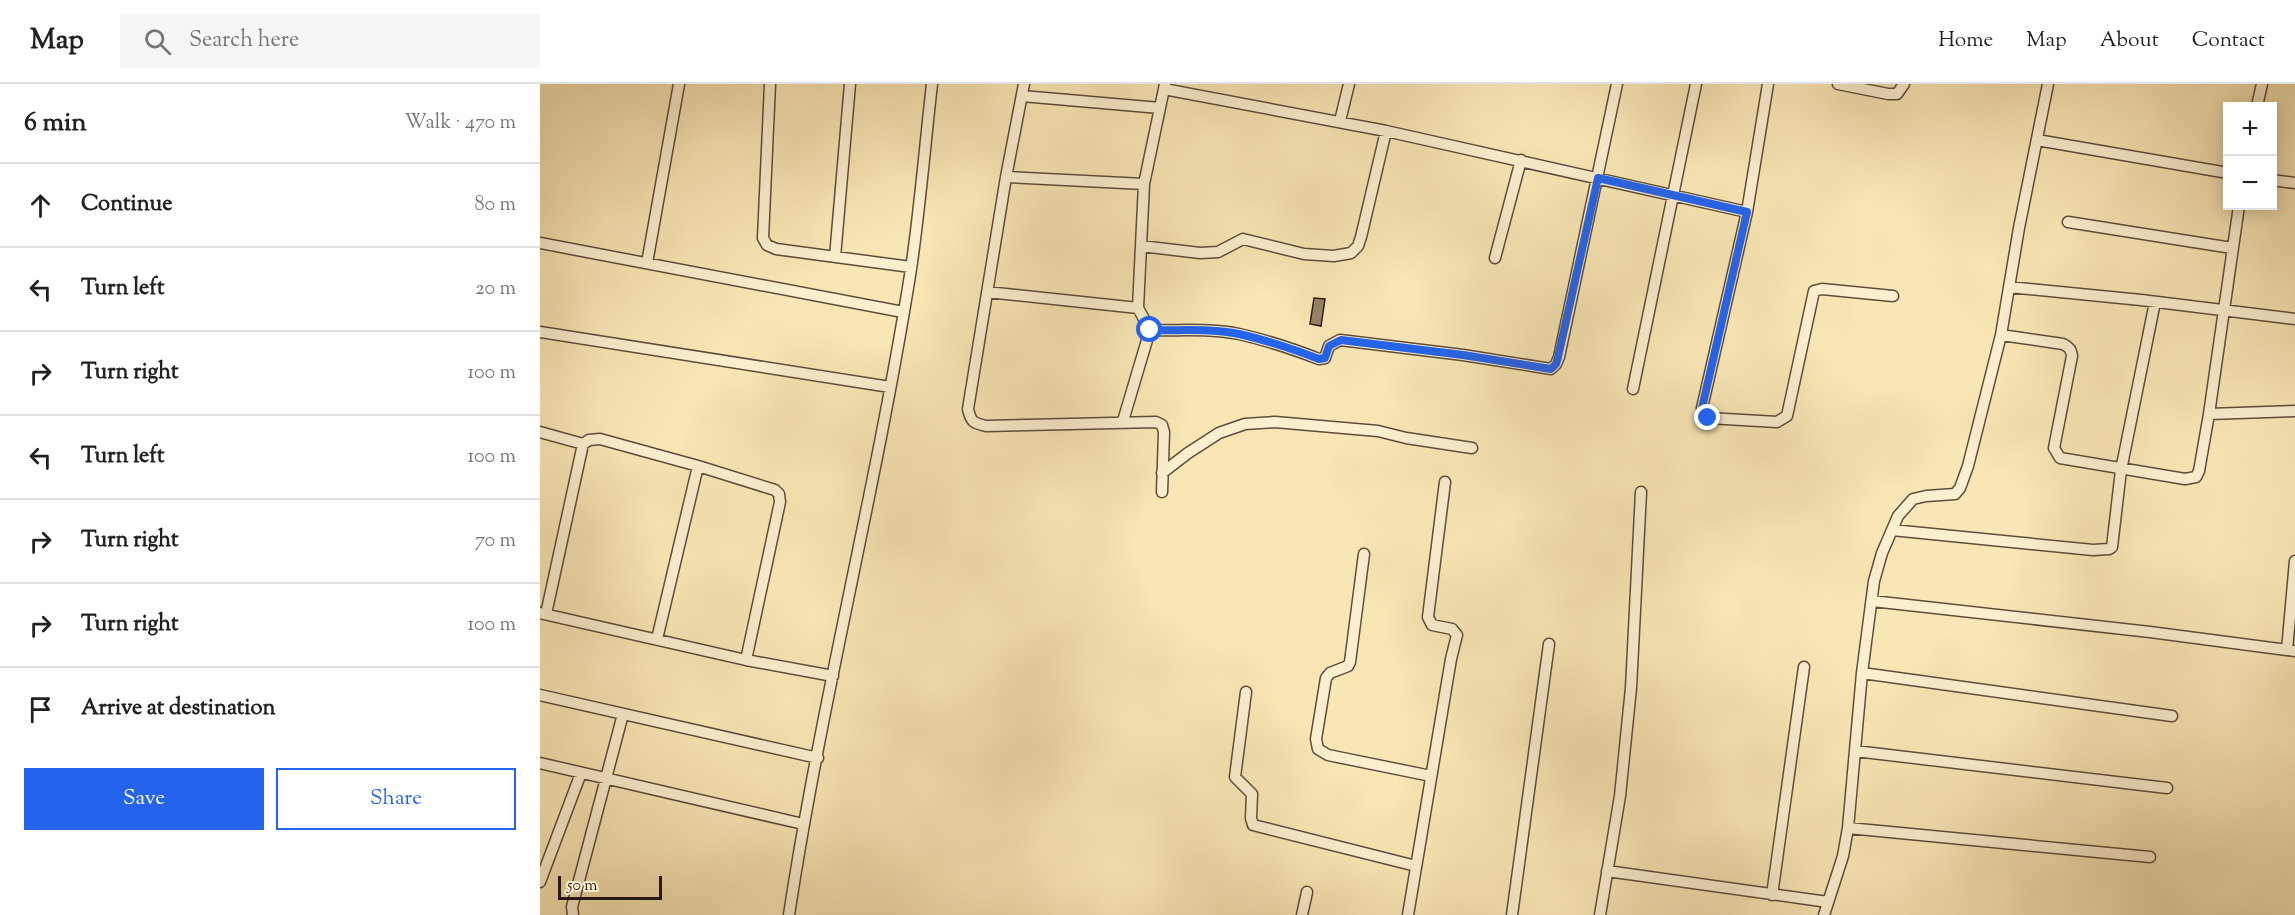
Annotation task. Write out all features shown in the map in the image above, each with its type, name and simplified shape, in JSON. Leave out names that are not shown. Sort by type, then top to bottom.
[{"type":"street","points":[[647,263],[679,84]]},
{"type":"street","points":[[770,84],[763,238],[766,245],[776,249],[911,267]]},
{"type":"street","points":[[835,257],[850,84]]},
{"type":"street","points":[[789,915],[803,824],[818,758],[890,387],[911,267],[932,84]]},
{"type":"street","points":[[1024,84],[1006,177],[968,409],[973,423],[986,426],[1156,422],[1162,425],[1164,432],[1162,492]]},
{"type":"street","points":[[1341,121],[1349,84]]},
{"type":"street","points":[[1150,330],[1237,334],[1270,342],[1319,359],[1325,358],[1329,346],[1341,340],[1463,355],[1551,369],[1558,357],[1617,84]]},
{"type":"street","points":[[1633,389],[1696,84]]},
{"type":"street","points":[[1768,84],[1747,212],[1702,408],[1703,414],[1708,418],[1777,422],[1787,416],[1814,291],[1821,289],[1893,296]]},
{"type":"street","points":[[1838,84],[1897,94],[1904,84]]},
{"type":"street","points":[[1824,915],[1843,856],[1848,828],[1862,673],[1874,581],[1882,553],[1899,516],[1913,499],[1955,494],[1960,488],[1968,466],[2001,335],[2048,84]]},
{"type":"street","points":[[2258,102],[2262,84]]},
{"type":"street","points":[[1123,422],[1150,330],[1138,308],[1144,184],[1165,86],[1341,121],[1747,212]]},
{"type":"street","points":[[1022,96],[1160,108]]},
{"type":"street","points":[[1141,246],[1200,253],[1218,252],[1243,239],[1304,254],[1351,254],[1358,246],[1361,237],[1386,131]]},
{"type":"street","points":[[2037,140],[2223,172]]},
{"type":"street","points":[[1495,258],[1521,160]]},
{"type":"street","points":[[1006,177],[1144,184]]},
{"type":"street","points":[[2277,181],[2295,183]]},
{"type":"street","points":[[2001,335],[2063,344],[2069,347],[2072,356],[2055,452],[2064,459],[2185,479],[2196,477],[2210,414],[2238,210]]},
{"type":"street","points":[[2068,222],[2232,248]]},
{"type":"street","points":[[540,243],[903,312]]},
{"type":"street","points":[[2009,287],[2295,319]]},
{"type":"street","points":[[987,292],[1138,308]]},
{"type":"street","points":[[1892,530],[2093,550],[2109,549],[2114,544],[2121,470],[2155,302]]},
{"type":"street","points":[[540,332],[890,387]]},
{"type":"street","points":[[2210,414],[2295,411]]},
{"type":"street","points":[[1162,474],[1188,453],[1219,433],[1245,424],[1275,422],[1378,431],[1406,438],[1472,448]]},
{"type":"street","points":[[540,432],[583,444]]},
{"type":"street","points":[[746,660],[780,502],[779,494],[774,490],[698,466],[600,439],[589,440],[583,444],[543,614],[746,660],[833,676]]},
{"type":"street","points":[[657,639],[698,466]]},
{"type":"street","points":[[1408,915],[1457,635],[1452,629],[1432,625],[1428,617],[1445,482]]},
{"type":"street","points":[[1600,915],[1620,796],[1631,688],[1641,492]]},
{"type":"street","points":[[1364,554],[1350,662],[1348,666],[1330,673],[1326,678],[1316,739],[1318,749],[1328,755],[1431,776]]},
{"type":"street","points":[[1872,601],[2291,651],[2295,561]]},
{"type":"street","points":[[1512,915],[1549,644]]},
{"type":"street","points":[[1772,895],[1804,667]]},
{"type":"street","points":[[1862,673],[2172,716]]},
{"type":"street","points":[[1246,692],[1235,777],[1252,794],[1253,825],[1416,866]]},
{"type":"street","points":[[540,695],[818,758]]},
{"type":"street","points":[[573,915],[572,907],[623,714]]},
{"type":"street","points":[[1855,751],[2167,788]]},
{"type":"street","points":[[540,763],[803,824]]},
{"type":"street","points":[[540,882],[581,773]]},
{"type":"street","points":[[1848,828],[2150,857]]},
{"type":"street","points":[[1607,871],[1828,902]]},
{"type":"street","points":[[1302,915],[1307,892]]},
{"type":"building","points":[[1314,298],[1325,299],[1321,326],[1310,324]]},
{"type":"route","points":[[1150,330],[1237,334],[1270,342],[1319,359],[1325,358],[1332,343],[1341,340],[1463,355],[1551,369],[1558,357],[1598,178],[1747,212],[1702,408],[1703,414],[1708,418]]}]
